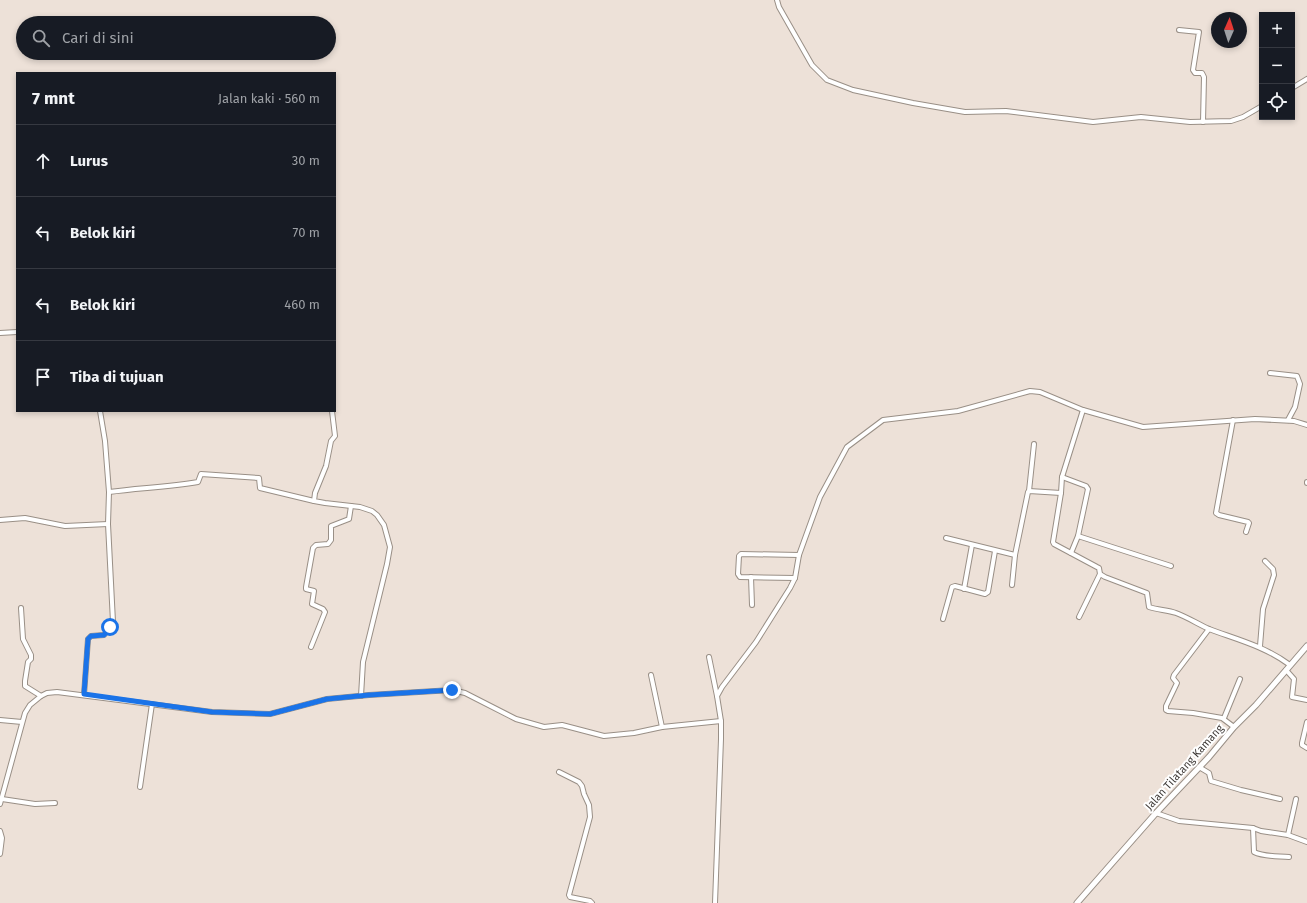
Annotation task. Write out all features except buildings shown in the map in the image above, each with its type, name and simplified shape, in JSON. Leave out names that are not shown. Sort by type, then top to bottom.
[{"type":"street","points":[[777,0],[779,7],[812,65],[827,80],[853,90],[965,112],[1001,111],[1088,122],[1141,117],[1190,122],[1237,120],[1259,108]]},
{"type":"street","points":[[1180,30],[1199,32],[1193,70],[1195,72],[1202,73],[1204,77],[1203,122]]},
{"type":"street","points":[[1295,86],[1307,79]]},
{"type":"street","points":[[0,333],[16,332]]},
{"type":"street","points":[[1270,373],[1296,376],[1299,380],[1300,384],[1295,407],[1288,420]]},
{"type":"street","points":[[717,696],[722,687],[756,642],[790,588],[795,578],[799,555],[820,497],[844,450],[883,420],[958,411],[1030,391],[1040,392],[1083,410],[1143,427],[1255,419],[1288,420],[1307,425]]},
{"type":"street","points":[[1079,617],[1100,574],[1099,568],[1054,544],[1053,542],[1062,478],[1083,410]]},
{"type":"street","points":[[84,694],[88,639],[91,636],[104,635],[113,622],[108,524],[109,492],[105,441],[100,412]]},
{"type":"street","points":[[314,501],[315,493],[326,466],[331,441],[335,436],[332,412]]},
{"type":"street","points":[[1233,420],[1216,513],[1248,522],[1246,532]]},
{"type":"street","points":[[1012,585],[1015,556],[1027,494],[1029,491],[1034,444]]},
{"type":"street","points":[[109,492],[155,486],[168,487],[198,482],[201,475],[258,478],[260,488],[314,501],[360,506],[377,515],[384,525],[390,547],[363,662],[361,696]]},
{"type":"street","points":[[1062,478],[1086,486],[1088,489],[1078,536],[1071,553]]},
{"type":"street","points":[[1029,491],[1061,493]]},
{"type":"street","points":[[311,647],[324,612],[323,609],[312,604],[314,591],[306,589],[313,548],[316,545],[328,544],[331,540],[331,526],[349,519],[351,506]]},
{"type":"street","points":[[0,520],[25,518],[65,526],[108,524]]},
{"type":"street","points":[[1078,536],[1171,566]]},
{"type":"street","points":[[946,538],[1015,556]]},
{"type":"street","points":[[964,589],[972,545]]},
{"type":"street","points":[[943,619],[951,589],[955,586],[985,594],[988,592],[995,550]]},
{"type":"street","points":[[795,578],[740,577],[738,574],[739,556],[742,554],[799,555]]},
{"type":"street","points":[[1260,646],[1263,609],[1274,575],[1273,569],[1266,561]]},
{"type":"street","points":[[1100,574],[1147,593],[1149,607],[1175,613],[1209,628],[1260,646],[1290,665]]},
{"type":"street","points":[[751,578],[752,604]]},
{"type":"street","points":[[21,608],[23,639],[31,655],[31,659],[28,662],[25,686],[40,696]]},
{"type":"street","points":[[1209,628],[1174,675],[1173,678],[1177,683],[1166,708],[1168,711],[1194,713],[1224,718],[1234,726]]},
{"type":"street","name":"Jalan Tilatang Kamang","points":[[1077,903],[1234,726],[1256,705],[1307,646]]},
{"type":"street","points":[[708,657],[721,721],[715,903]]},
{"type":"street","points":[[1286,670],[1294,679],[1292,697],[1307,700]]},
{"type":"street","points":[[652,675],[662,727]]},
{"type":"street","points":[[1224,718],[1240,679]]},
{"type":"street","points":[[0,804],[22,722],[30,705],[40,696],[47,693],[57,692],[84,694],[212,712],[270,714],[316,701],[443,690],[457,691],[465,693],[516,719],[544,728],[552,725],[562,725],[604,736],[634,733],[662,727],[721,721]]},
{"type":"street","points":[[140,787],[152,704]]},
{"type":"street","points":[[0,720],[22,722]]},
{"type":"street","points":[[1307,722],[1302,743],[1302,745],[1307,748]]},
{"type":"street","points":[[1199,767],[1209,773],[1211,781],[1280,799]]},
{"type":"street","points":[[559,772],[579,782],[582,786],[589,805],[590,817],[568,896],[590,901],[592,903]]},
{"type":"street","points":[[2,799],[35,804],[55,803]]},
{"type":"street","points":[[1288,835],[1296,799]]},
{"type":"street","points":[[1156,813],[1178,821],[1253,828],[1261,831],[1288,835],[1307,842]]},
{"type":"street","points":[[1253,828],[1254,852],[1269,856],[1289,857]]},
{"type":"street","points":[[0,831],[2,838],[0,854]]},
{"type":"route","points":[[110,627],[104,635],[91,636],[88,639],[84,694],[212,712],[270,714],[327,699],[452,690]]}]
